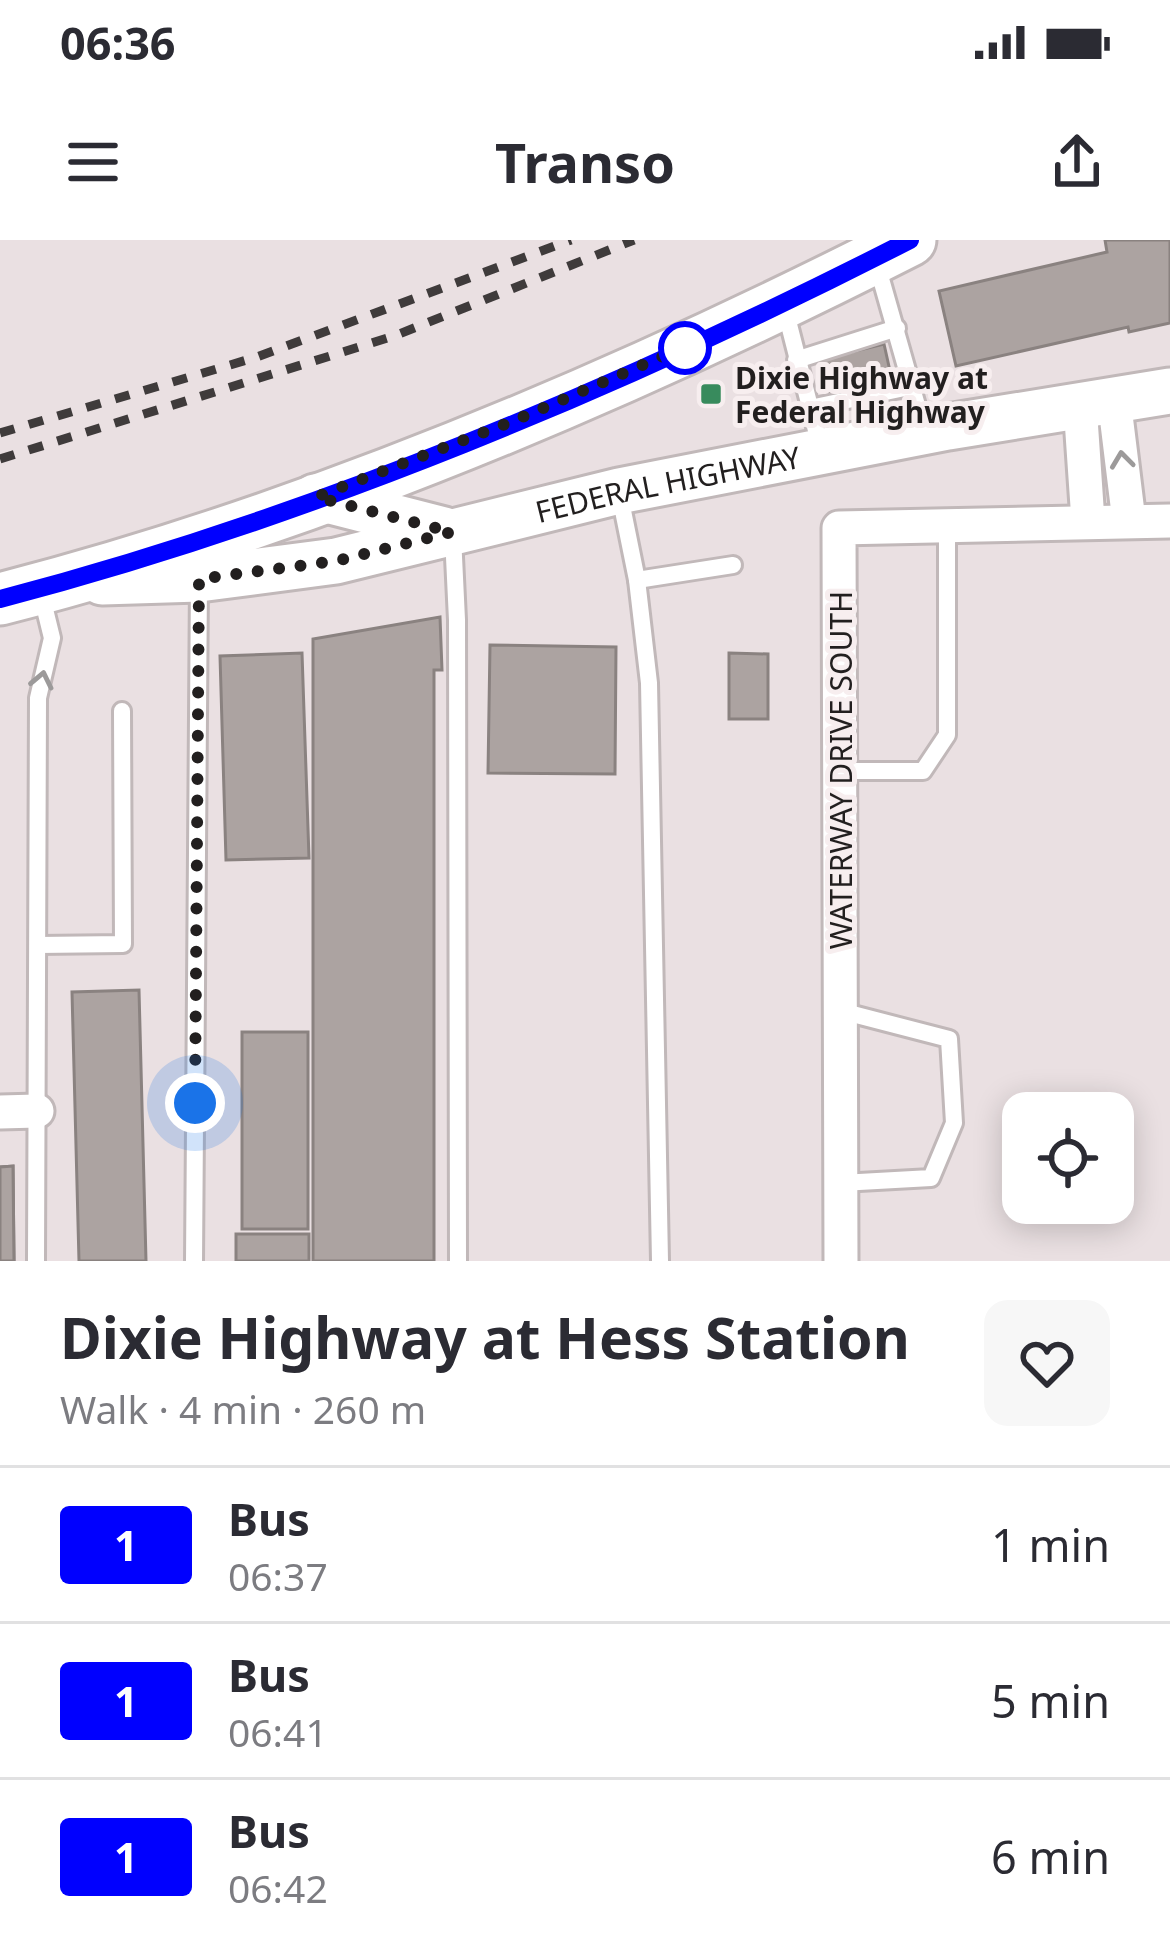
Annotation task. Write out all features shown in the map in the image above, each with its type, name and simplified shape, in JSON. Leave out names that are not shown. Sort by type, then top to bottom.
[{"type":"main road","points":[[34,590],[316,497],[511,422],[784,302],[892,249]]},
{"type":"main road","name":"FEDERAL HIGHWAY","points":[[34,590],[199,579],[336,561],[619,491],[815,430],[925,431],[1170,392]]},
{"type":"main road","name":"FEDERAL HIGHWAY","points":[[316,497],[452,532]]},
{"type":"street","points":[[1097,402],[1129,521]]},
{"type":"street","points":[[1088,521],[1097,402]]},
{"type":"street","name":"WATERWAY DRIVE SOUTH","points":[[842,1261],[839,528],[1170,520]]},
{"type":"street","points":[[0,1112],[37,1112]]},
{"type":"lane","points":[[892,249],[897,328],[925,431]]},
{"type":"lane","points":[[784,302],[815,430],[914,386]]},
{"type":"lane","points":[[796,360],[897,328]]},
{"type":"lane","points":[[619,491],[637,580],[649,682],[660,1261]]},
{"type":"lane","points":[[840,771],[923,771],[947,735],[947,523]]},
{"type":"lane","points":[[452,532],[458,620],[458,1261]]},
{"type":"lane","points":[[637,580],[733,565]]},
{"type":"lane","points":[[194,1261],[199,579]]},
{"type":"lane","points":[[34,590],[52,638],[38,698],[36,1261]]},
{"type":"lane","points":[[38,945],[123,944],[122,711]]},
{"type":"lane","points":[[841,1011],[949,1039],[954,1123],[931,1178],[841,1183]]},
{"type":"building","points":[[1105,240],[1170,240],[1170,323],[1129,332],[1128,327],[956,366],[939,291],[1107,252]]},
{"type":"building","points":[[884,344],[892,380],[827,395],[818,360]]},
{"type":"building","points":[[440,617],[442,670],[434,670],[434,1261],[313,1261],[313,639]]},
{"type":"building","points":[[490,645],[616,647],[615,774],[488,773]]},
{"type":"building","points":[[302,653],[309,858],[226,860],[220,656]]},
{"type":"building","points":[[729,653],[768,654],[768,719],[729,719]]},
{"type":"building","points":[[139,990],[146,1261],[79,1261],[72,992]]},
{"type":"building","points":[[242,1032],[308,1032],[308,1229],[242,1229]]},
{"type":"building","points":[[13,1166],[14,1261],[0,1261],[0,1167]]},
{"type":"building","points":[[13,1166],[14,1261],[0,1261],[0,1167]]},
{"type":"building","points":[[236,1234],[309,1234],[309,1261],[236,1261]]},
{"type":"railway","points":[[0,433],[257,357],[571,240]]},
{"type":"railway","points":[[0,459],[394,336],[634,240]]},
{"type":"bus line","name":"1","points":[[0,599],[63,583],[316,497],[511,422],[665,357],[910,240]]},
{"type":"place","name":"Dixie Highway at Federal Highway","points":[[711,394]]},
{"type":"route","points":[[195,1103],[199,579],[336,561],[452,532],[316,497],[511,422],[705,338],[685,348]]}]
